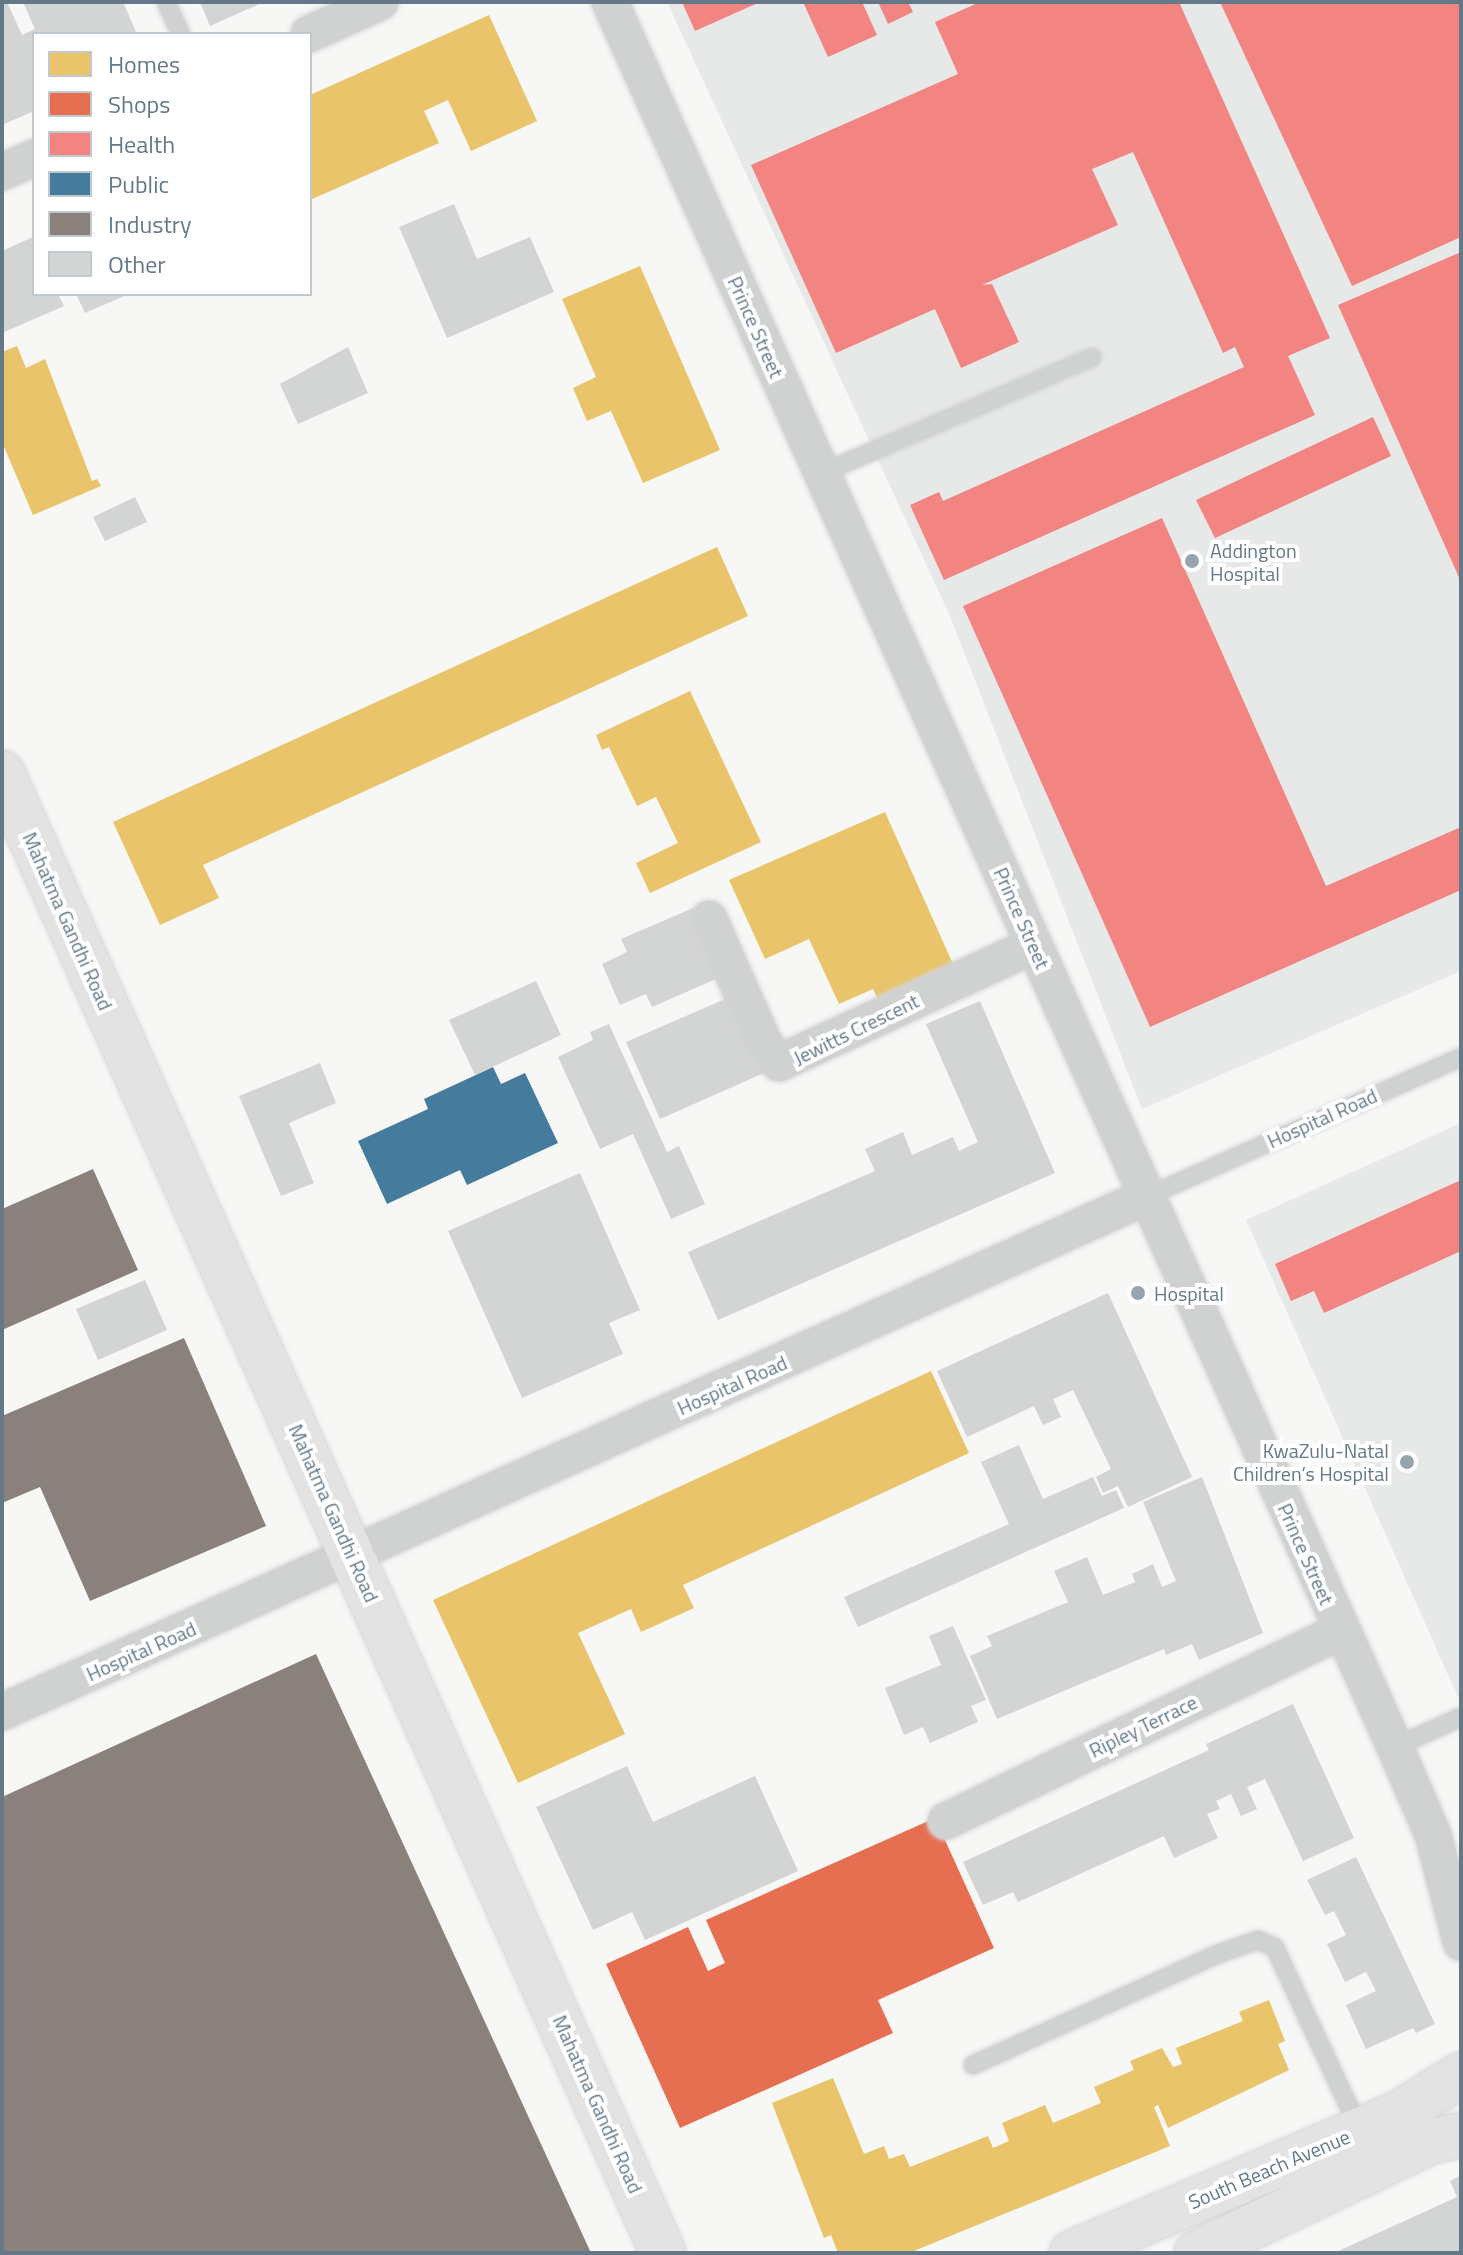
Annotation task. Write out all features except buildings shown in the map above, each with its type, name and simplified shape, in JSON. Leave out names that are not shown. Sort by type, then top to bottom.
[{"type":"main road","name":"Mahatma Gandhi Road","points":[[2,773],[663,2253]]},
{"type":"main road","name":"South Beach Avenue","points":[[1072,2253],[1360,2130],[1418,2103],[1461,2075]]},
{"type":"main road","name":"South Beach Avenue","points":[[1197,2253],[1431,2141],[1461,2135]]},
{"type":"street","points":[[312,33],[380,2]]},
{"type":"street","name":"Prince Street","points":[[610,2],[1395,1747],[1433,1835],[1461,1942]]},
{"type":"street","points":[[2,172],[32,159]]},
{"type":"street","name":"Jewitts Crescent","points":[[709,919],[764,1043],[779,1063],[1034,945]]},
{"type":"street","name":"Hospital Road","points":[[2,1712],[354,1557],[1148,1196]]},
{"type":"street","name":"Ripley Terrace","points":[[946,1821],[1341,1631]]},
{"type":"street","name":"Prince Street","points":[[1433,1835],[1461,1875]]},
{"type":"lane","points":[[166,2],[180,32]]},
{"type":"lane","points":[[822,473],[1092,357]]},
{"type":"lane","name":"Hospital Road","points":[[1148,1196],[1461,1057]]},
{"type":"lane","points":[[1395,1747],[1461,1717]]},
{"type":"lane","points":[[973,2065],[1218,1954],[1258,1940],[1275,1948],[1360,2130]]},
{"type":"shaded area","name":"Addington Hospital","points":[[667,2],[1461,2],[1461,971],[1142,1109],[950,616]]},
{"type":"shaded area","name":"KwaZulu-Natal Children’s Hospital","points":[[1461,1123],[1461,1704],[1246,1220]]},
{"type":"place","name":"Addington Hospital","points":[[1192,561]]},
{"type":"place","name":"Hospital","points":[[1138,1293]]},
{"type":"place","name":"KwaZulu-Natal Children’s Hospital","points":[[1407,1462]]}]
